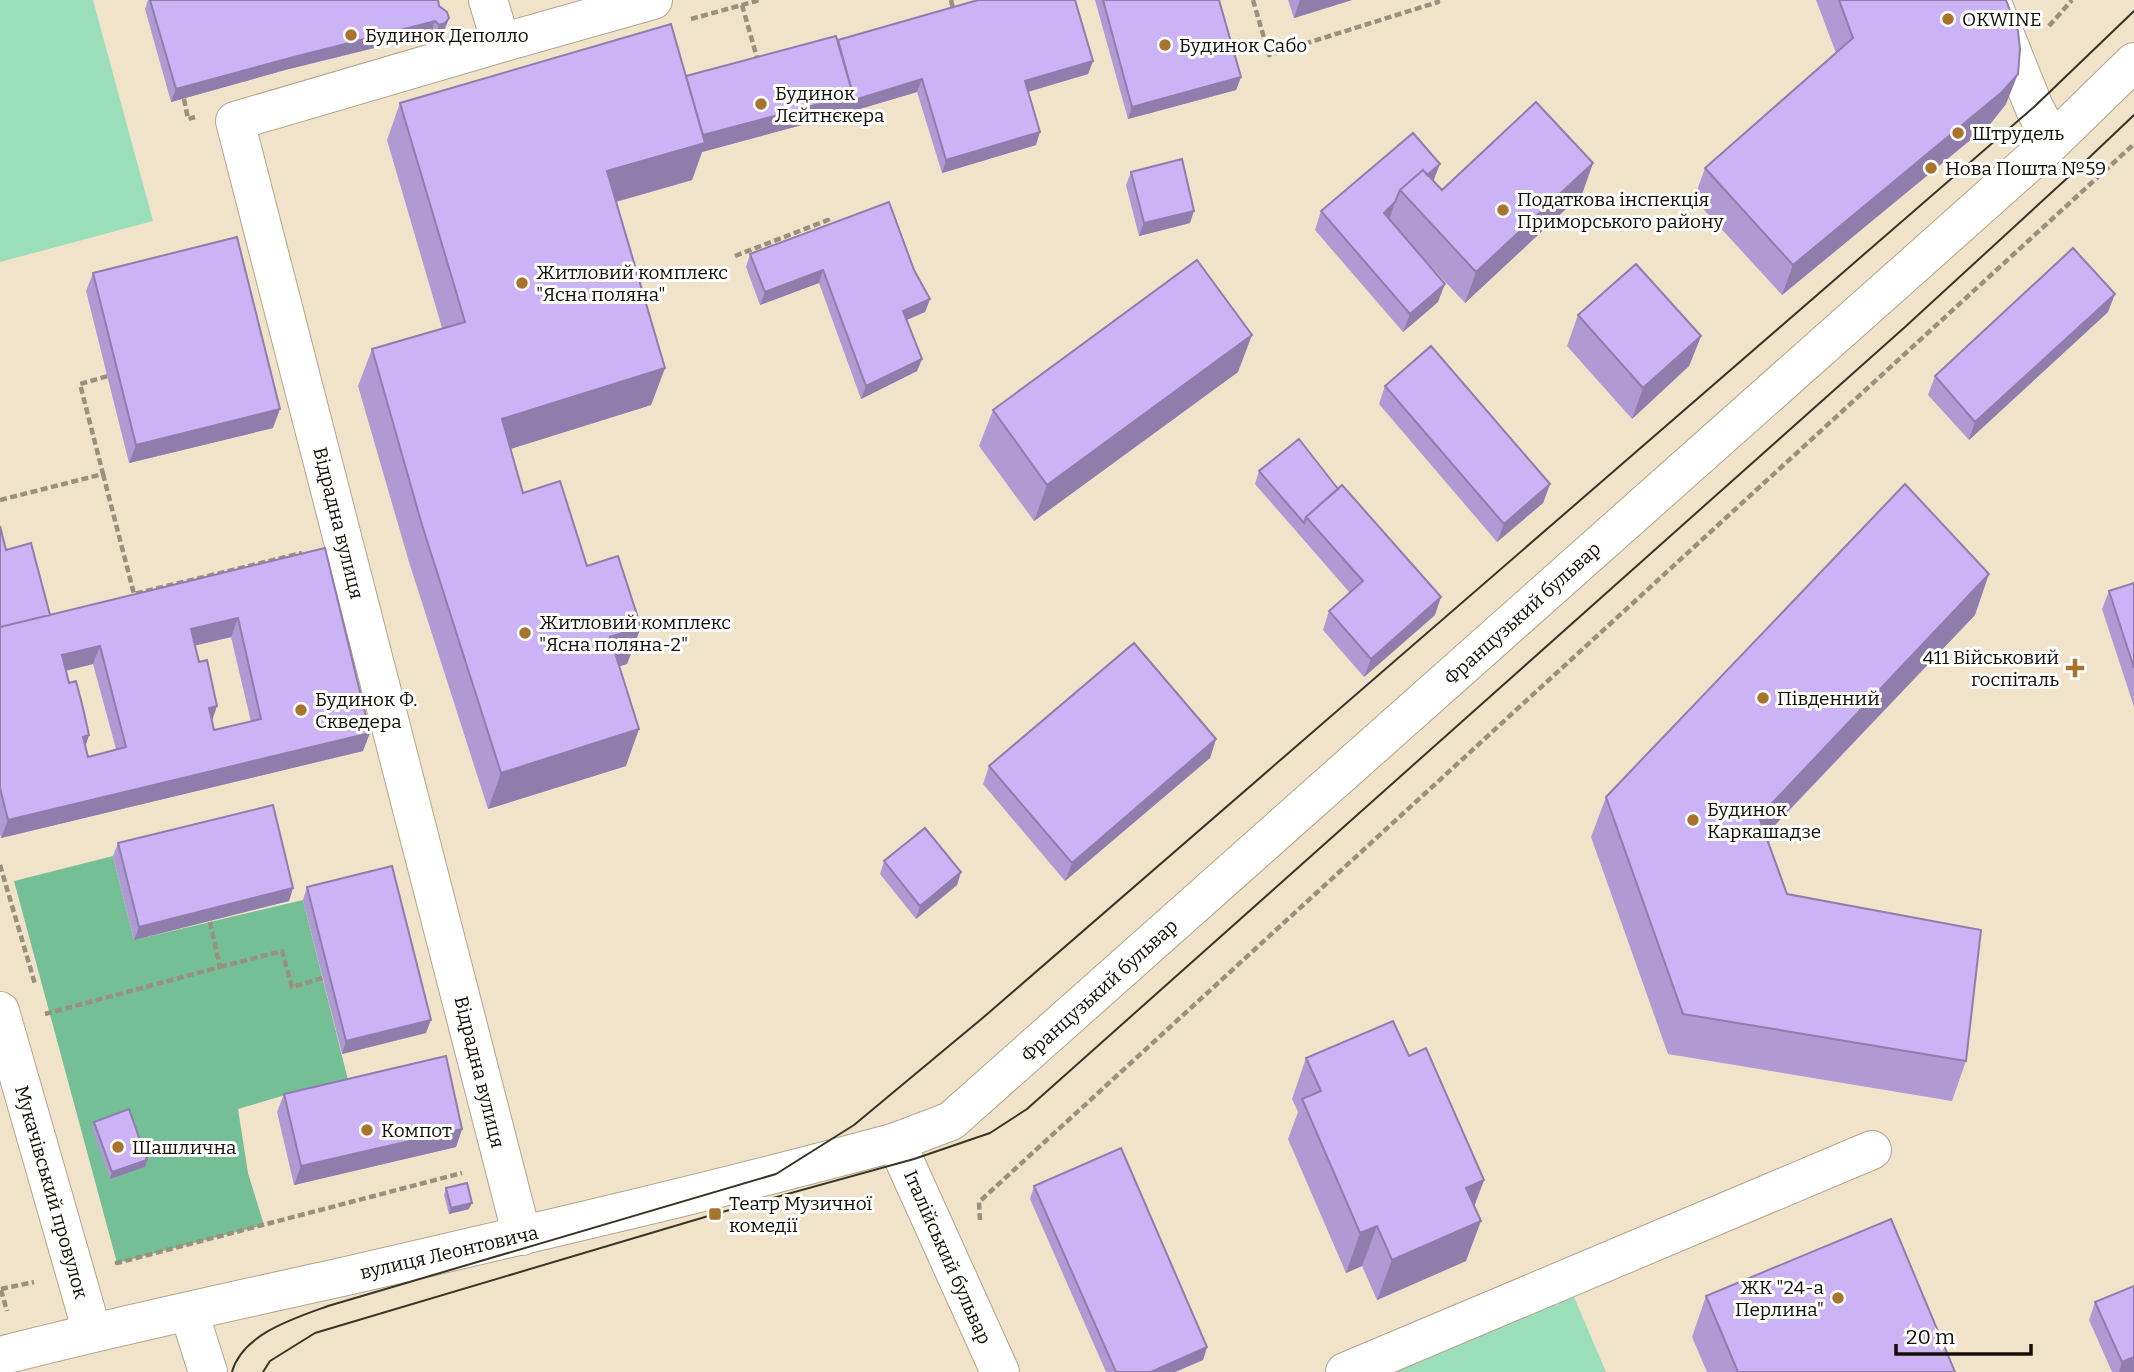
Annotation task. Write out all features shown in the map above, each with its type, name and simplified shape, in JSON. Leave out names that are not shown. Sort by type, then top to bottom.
[{"type":"street","points":[[488,0],[501,43],[653,0]]},
{"type":"street","points":[[1991,0],[2034,107],[2052,142]]},
{"type":"street","name":"Відрадна вулиця","points":[[501,43],[235,121],[522,1236]]},
{"type":"street","name":"Французький бульвар","points":[[896,1142],[951,1121],[2052,142],[2134,62]]},
{"type":"street","name":"Мукачівський провулок","points":[[0,1011],[92,1332]]},
{"type":"street","name":"вулиця Леонтовича","points":[[0,1356],[92,1332],[522,1236],[896,1142]]},
{"type":"street","name":"Італійський бульвар","points":[[896,1142],[1000,1372]]},
{"type":"street","points":[[1345,1372],[1872,1150]]},
{"type":"street","points":[[189,1311],[208,1372]]},
{"type":"path","points":[[951,0],[956,18]]},
{"type":"path","points":[[1253,0],[1269,55],[1437,0]]},
{"type":"path","points":[[2041,21],[2045,31],[2072,0]]},
{"type":"path","points":[[742,5],[762,72]]},
{"type":"path","points":[[981,1226],[979,1202],[2134,144]]},
{"type":"path","points":[[735,256],[828,220],[832,234]]},
{"type":"path","points":[[108,376],[80,383],[134,594],[314,550]]},
{"type":"path","points":[[0,500],[103,474]]},
{"type":"path","points":[[0,865],[37,989]]},
{"type":"path","points":[[210,922],[220,967]]},
{"type":"path","points":[[40,1002],[44,1014],[282,951],[292,987],[323,978]]},
{"type":"path","points":[[113,1250],[117,1263],[470,1171]]},
{"type":"green space","points":[[0,0],[93,0],[153,221],[0,262]]},
{"type":"green space","points":[[113,856],[134,940],[303,900],[348,1080],[238,1109],[248,1173],[264,1225],[117,1263],[14,881]]},
{"type":"green space","points":[[1571,1290],[1606,1372],[1371,1372]]},
{"type":"building","points":[[150,0],[438,0],[439,6],[447,12],[449,18],[439,25],[435,21],[176,89]]},
{"type":"building","points":[[978,0],[1075,0],[1093,61],[1025,81],[1040,132],[946,160],[922,79],[851,101],[853,95],[838,40]]},
{"type":"building","name":"Будинок Сабо","points":[[1103,0],[1219,0],[1241,77],[1132,107]]},
{"type":"building","points":[[1839,0],[2006,0],[2018,31],[2018,74],[2002,92],[1793,265],[1705,168],[1853,38]]},
{"type":"building","points":[[671,24],[705,143],[607,171],[665,368],[502,419],[523,493],[560,481],[587,566],[618,556],[641,627],[610,637],[639,729],[501,773],[422,525],[372,349],[465,322],[400,103]]},
{"type":"building","name":"Будинок Лєйтнєкера","points":[[836,36],[853,95],[703,135],[686,76]]},
{"type":"building","name":"Податкова інспекція Приморського району","points":[[1536,102],[1593,163],[1476,272],[1400,190],[1423,170],[1442,190]]},
{"type":"building","points":[[1413,133],[1440,164],[1427,175],[1423,170],[1400,190],[1395,202],[1384,213],[1445,284],[1410,314],[1321,211]]},
{"type":"building","points":[[1182,159],[1194,211],[1144,223],[1131,172]]},
{"type":"building","points":[[889,202],[914,270],[930,299],[903,311],[922,359],[866,386],[823,270],[765,292],[750,254]]},
{"type":"building","points":[[237,237],[280,409],[136,445],[93,273]]},
{"type":"building","points":[[2073,248],[2115,294],[1975,422],[1935,376]]},
{"type":"building","points":[[1197,260],[1252,335],[1047,485],[993,410]]},
{"type":"building","points":[[1636,264],[1701,336],[1643,388],[1578,315]]},
{"type":"building","points":[[1431,346],[1550,484],[1504,524],[1385,386]]},
{"type":"building","points":[[1299,439],[1338,489],[1306,517],[1304,523],[1259,471]]},
{"type":"building","name":"Будинок Каркашадзе","points":[[1905,484],[1989,574],[1759,817],[1787,894],[1981,930],[1966,1061],[1683,1014],[1606,797]]},
{"type":"building","points":[[1342,485],[1441,597],[1371,659],[1329,611],[1363,581],[1306,517]]},
{"type":"building","points":[[0,526],[6,550],[31,543],[50,615],[0,627]]},
{"type":"building","name":"Будинок Ф. Скведера","points":[[325,548],[370,733],[8,820],[0,788],[0,627]],"holes":[[[238,618],[261,719],[214,730],[209,708],[217,706],[207,660],[199,662],[191,629]],[[100,646],[126,747],[88,757],[83,737],[89,735],[83,708],[76,681],[69,683],[62,655]]]},
{"type":"building","points":[[2134,583],[2134,668],[2109,591]]},
{"type":"building","points":[[1134,643],[1216,739],[1072,863],[989,766]]},
{"type":"building","points":[[273,805],[293,888],[139,927],[118,843]]},
{"type":"building","points":[[925,828],[961,872],[920,906],[884,861]]},
{"type":"building","points":[[392,866],[431,1020],[346,1041],[307,887]]},
{"type":"building","points":[[1393,1021],[1409,1056],[1426,1048],[1484,1180],[1466,1188],[1481,1221],[1392,1260],[1377,1226],[1360,1233],[1302,1099],[1321,1091],[1306,1058]]},
{"type":"building","name":"Компот","points":[[446,1056],[462,1129],[301,1166],[284,1094]]},
{"type":"building","name":"Шашлична","points":[[129,1109],[147,1160],[112,1172],[94,1122]]},
{"type":"building","points":[[1121,1148],[1207,1347],[1151,1372],[1116,1372],[1034,1186]]},
{"type":"building","points":[[467,1183],[472,1203],[451,1208],[446,1188]]},
{"type":"building","points":[[1891,1219],[1955,1372],[1738,1372],[1706,1296]]},
{"type":"building","points":[[2134,1286],[2134,1357],[2122,1362],[2095,1302]]},
{"type":"tram line","points":[[232,1372],[247,1347],[271,1329],[300,1316],[776,1174],[854,1125],[985,1016],[2034,107],[2134,11]]},
{"type":"tram line","points":[[263,1372],[270,1361],[315,1333],[715,1214],[914,1159],[990,1133],[1027,1109],[1905,327],[2134,115]]},
{"type":"place","name":"OKWINE","points":[[1948,19]]},
{"type":"place","name":"Будинок Деполло","points":[[351,35]]},
{"type":"place","name":"Будинок Сабо","points":[[1165,45]]},
{"type":"place","name":"Будинок Лєйтнєкера","points":[[761,104]]},
{"type":"place","name":"Штрудель","points":[[1958,133]]},
{"type":"place","name":"Нова Пошта №59","points":[[1931,168]]},
{"type":"place","name":"Податкова інспекція Приморського району","points":[[1503,210]]},
{"type":"place","name":"Житловий комплекс \"Ясна поляна\"","points":[[522,283]]},
{"type":"place","name":"Житловий комплекс \"Ясна поляна-2\"","points":[[525,633]]},
{"type":"place","name":"411 Військовий госпіталь","points":[[2075,668]]},
{"type":"place","name":"Південний","points":[[1763,698]]},
{"type":"place","name":"Будинок Ф. Скведера","points":[[301,710]]},
{"type":"place","name":"Будинок Каркашадзе","points":[[1693,820]]},
{"type":"place","name":"Компот","points":[[367,1130]]},
{"type":"place","name":"Шашлична","points":[[118,1147]]},
{"type":"place","name":"Театр Музичної комедії","points":[[715,1214]]},
{"type":"place","name":"ЖК \"24-а Перлина\"","points":[[1838,1298]]}]
